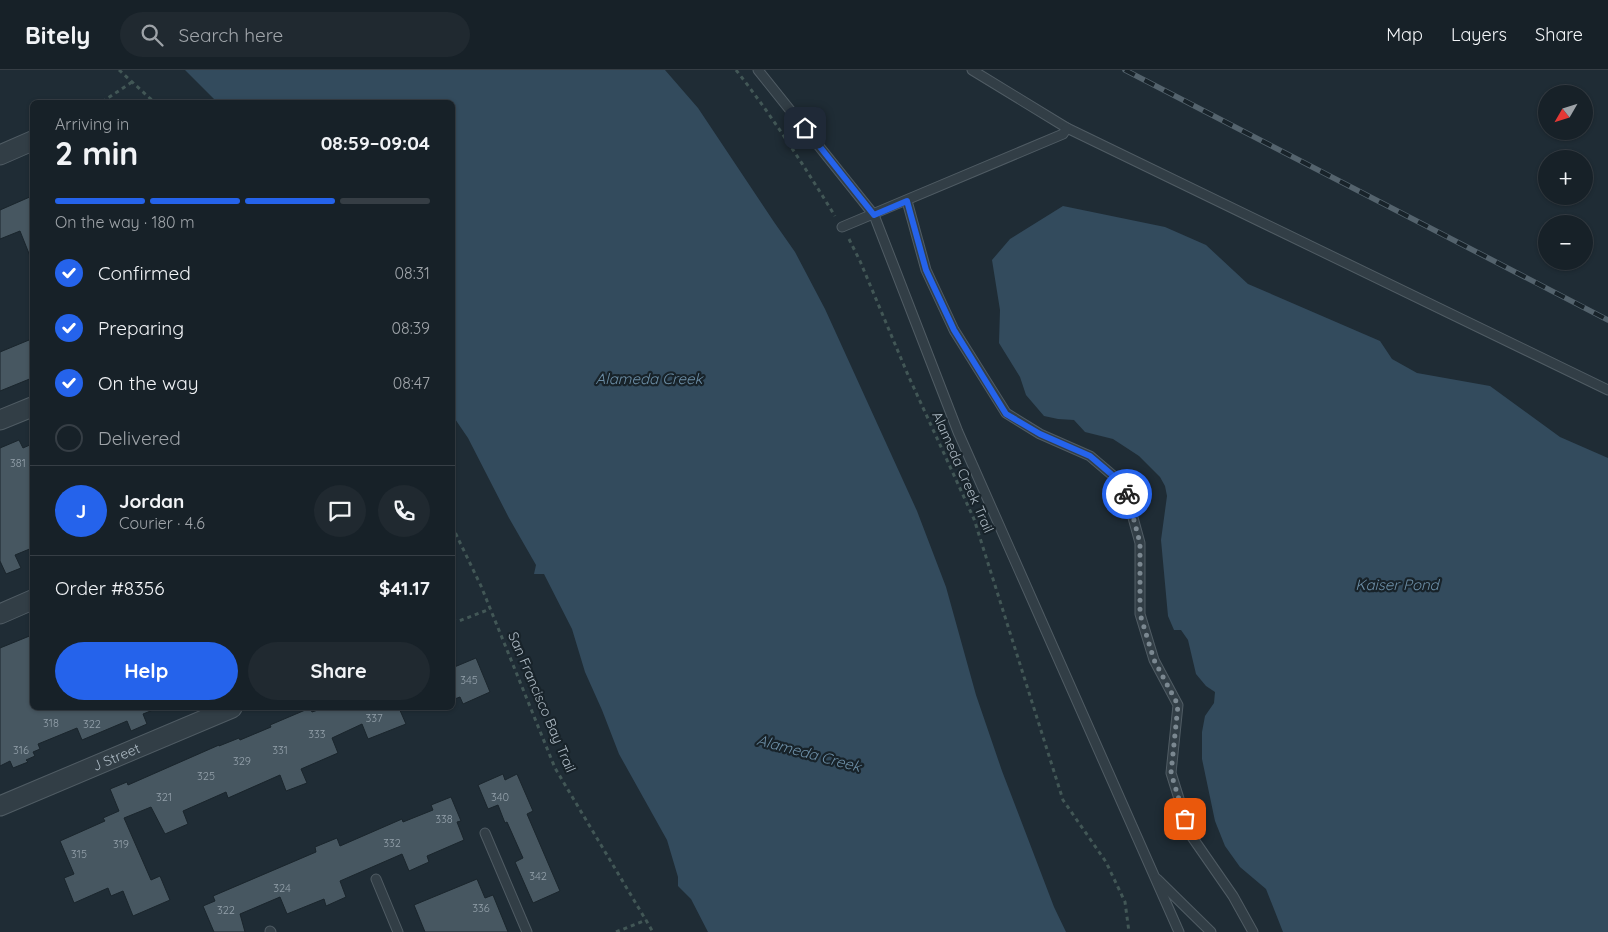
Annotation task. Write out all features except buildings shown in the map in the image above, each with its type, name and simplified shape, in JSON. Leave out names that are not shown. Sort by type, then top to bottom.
[{"type":"street","points":[[0,155],[30,142]]},
{"type":"street","points":[[0,420],[30,408]]},
{"type":"street","points":[[0,614],[30,601]]},
{"type":"street","name":"J Street","points":[[0,806],[227,710]]},
{"type":"lane","points":[[758,70],[874,215],[958,432],[1178,932]]},
{"type":"lane","points":[[972,70],[1068,128],[1608,390]]},
{"type":"lane","points":[[842,227],[1063,134],[1068,128]]},
{"type":"lane","points":[[907,201],[926,270],[954,330],[1006,414],[1040,434],[1090,456],[1124,485],[1140,543],[1140,614],[1154,660],[1178,705],[1171,773],[1190,834],[1233,896],[1253,932]]},
{"type":"lane","points":[[484,833],[526,932]]},
{"type":"lane","points":[[1154,875],[1210,932]]},
{"type":"lane","points":[[376,879],[398,932]]},
{"type":"path","points":[[119,70],[152,100]]},
{"type":"path","name":"Alameda Creek Trail","points":[[736,70],[758,97],[799,158],[842,227],[860,261],[908,375],[974,518],[1063,800],[1106,862],[1125,902],[1129,932]]},
{"type":"path","points":[[105,100],[132,82]]},
{"type":"path","name":"San Francisco Bay Trail","points":[[455,533],[490,609],[555,768],[653,932]]},
{"type":"path","points":[[455,620],[459,621],[490,609]]},
{"type":"path","points":[[616,932],[646,920]]},
{"type":"water","name":"Alameda Creek","points":[[185,70],[665,70],[698,108],[795,252],[825,309],[917,511],[946,587],[976,695],[1002,771],[1054,907],[1066,932],[708,932],[691,899],[678,886],[678,877],[667,840],[619,754],[585,672],[572,629],[544,574],[534,574],[536,565],[509,518],[468,438],[455,419],[455,100],[215,100]]},
{"type":"water","name":"Kaiser Pond","points":[[1063,206],[1165,227],[1206,245],[1248,284],[1380,341],[1392,359],[1417,373],[1490,386],[1560,437],[1608,458],[1608,932],[1283,932],[1266,889],[1240,867],[1225,846],[1215,821],[1202,759],[1202,732],[1205,716],[1214,703],[1215,692],[1206,686],[1196,674],[1188,640],[1181,630],[1174,630],[1168,616],[1161,540],[1167,496],[1165,486],[1160,477],[1139,456],[1113,439],[1085,432],[1074,420],[1044,416],[1026,395],[1020,377],[999,343],[1000,310],[992,260],[1010,239]]},
{"type":"railway","points":[[1125,70],[1608,320]]},
{"type":"way so far","points":[[1127,494],[1140,543],[1140,614],[1154,660],[1178,705],[1171,773],[1185,819]]},
{"type":"route","points":[[805,128],[874,215],[907,201],[926,270],[954,330],[1006,414],[1040,434],[1090,456],[1124,485],[1127,494]]}]
